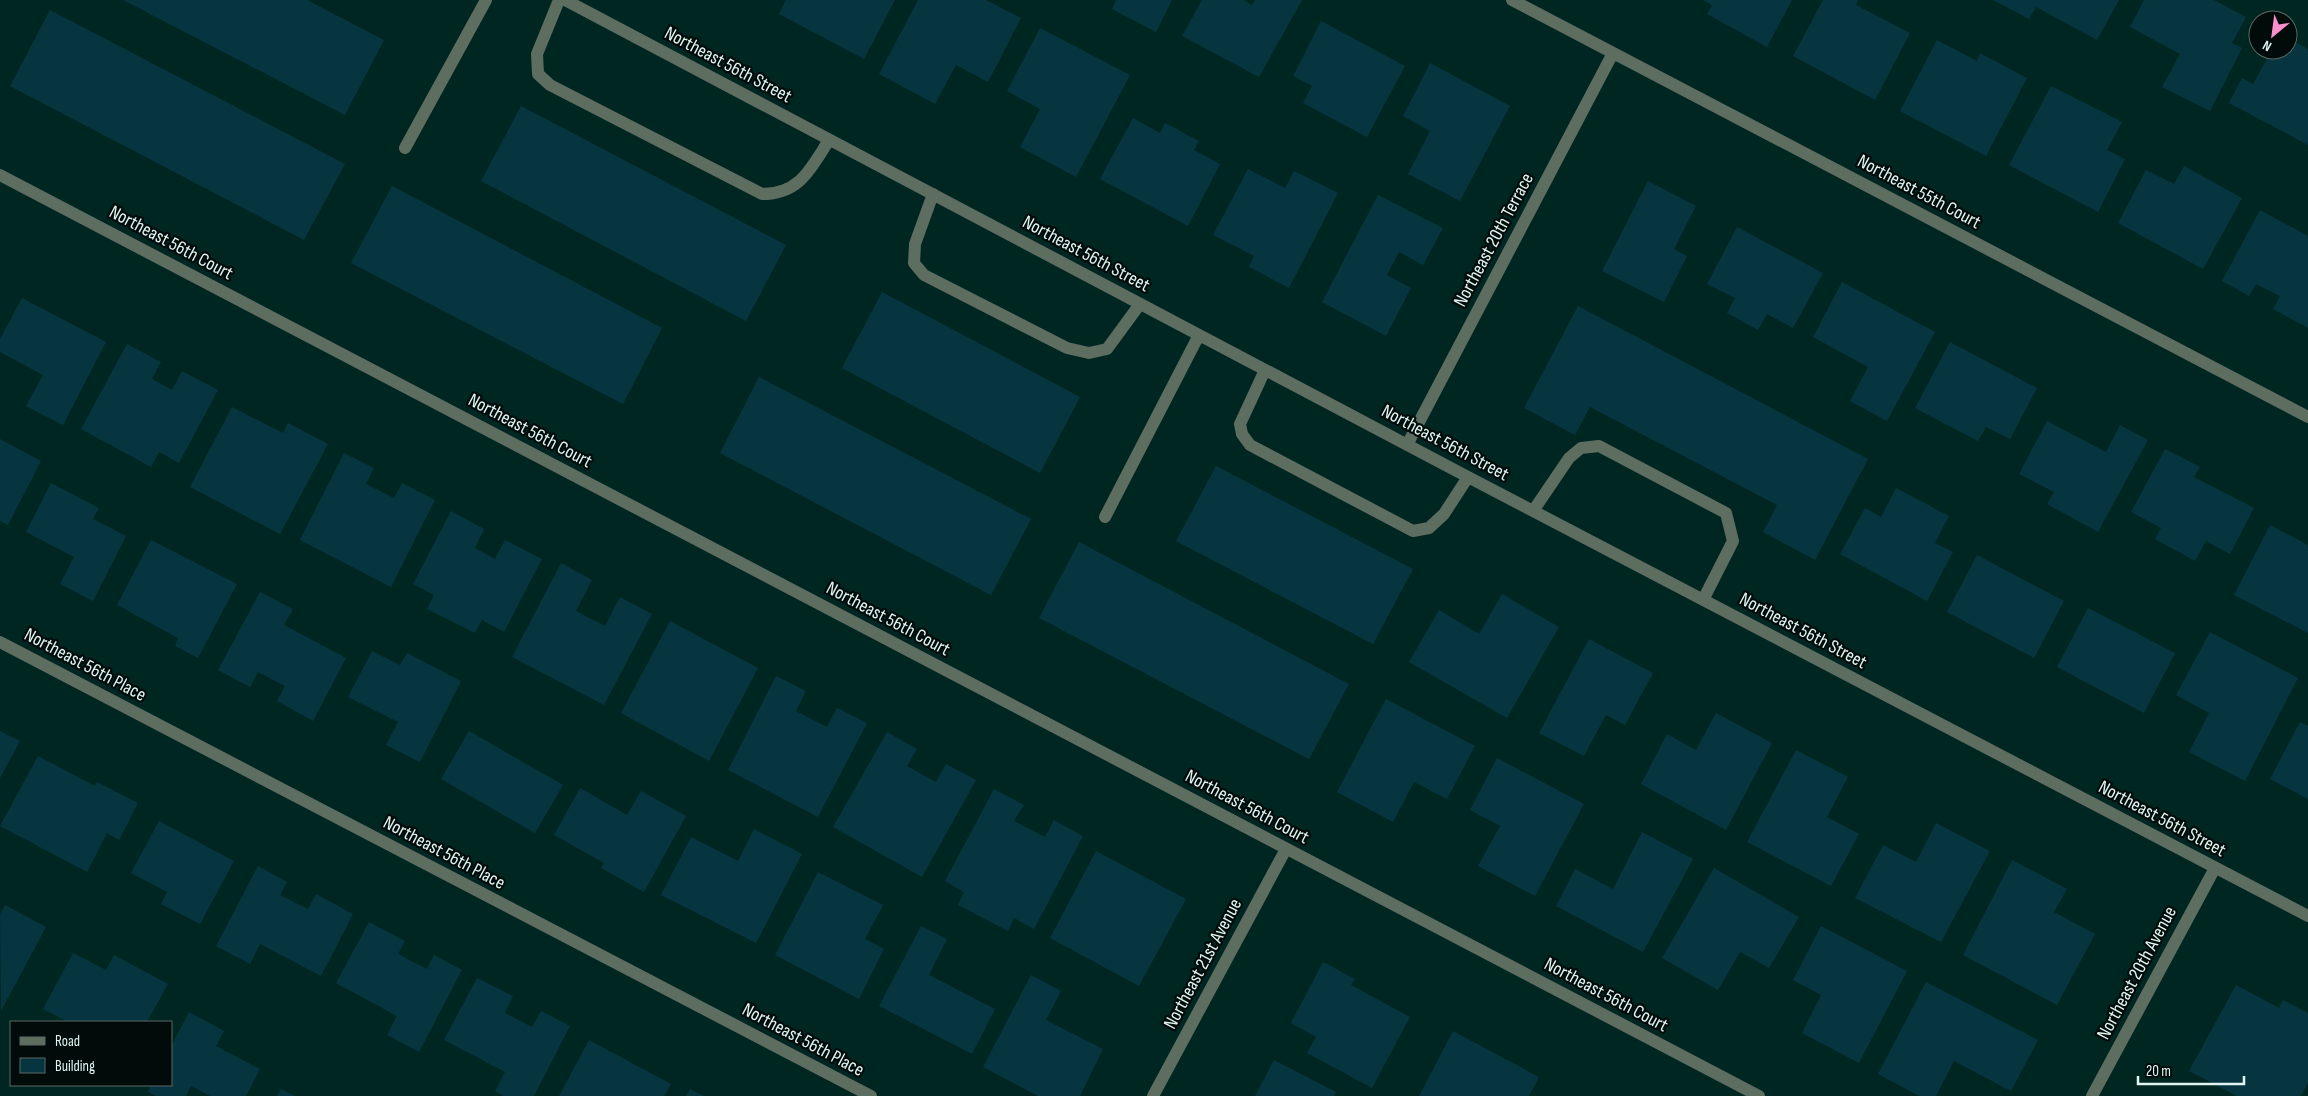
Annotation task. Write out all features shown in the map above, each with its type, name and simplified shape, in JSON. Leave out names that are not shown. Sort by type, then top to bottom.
[{"type":"street","points":[[405,148],[486,0]]},
{"type":"street","points":[[559,0],[537,54],[538,74],[550,85],[762,194],[776,194],[793,187],[806,176],[829,140]]},
{"type":"street","name":"Northeast 56th Street","points":[[565,0],[1468,477],[2308,916]]},
{"type":"street","name":"Northeast 55th Court","points":[[1512,0],[2308,417]]},
{"type":"street","name":"Northeast 20th Terrace","points":[[1408,445],[1613,53]]},
{"type":"street","name":"Northeast 56th Court","points":[[0,174],[1759,1096]]},
{"type":"street","points":[[933,194],[915,244],[914,263],[924,275],[1068,348],[1089,353],[1107,349],[1140,304]]},
{"type":"street","points":[[1105,517],[1200,335]]},
{"type":"street","points":[[1265,370],[1240,424],[1242,434],[1250,445],[1413,531],[1429,528],[1444,514],[1468,477]]},
{"type":"street","points":[[1533,511],[1569,458],[1581,448],[1599,446],[1726,513],[1733,541],[1703,600]]},
{"type":"street","name":"Northeast 56th Place","points":[[0,642],[871,1096]]},
{"type":"street","name":"Northeast 21st Avenue","points":[[1153,1096],[1286,849]]},
{"type":"street","name":"Northeast 20th Avenue","points":[[2092,1096],[2214,868]]},
{"type":"building","points":[[123,0],[307,0],[384,40],[345,115]]},
{"type":"building","points":[[786,0],[895,0],[864,59],[779,14]]},
{"type":"building","points":[[918,0],[986,0],[1021,18],[988,82],[956,65],[935,104],[879,74]]},
{"type":"building","points":[[1116,0],[1172,0],[1156,32],[1112,9]]},
{"type":"building","points":[[1202,0],[1243,0],[1252,5],[1255,0],[1302,0],[1259,77],[1182,36]]},
{"type":"building","points":[[1703,0],[1792,0],[1767,47],[1707,14],[1712,5]]},
{"type":"building","points":[[1823,0],[1858,0],[1856,5],[1910,33],[1875,100],[1793,56]]},
{"type":"building","points":[[1993,0],[2119,0],[2097,40],[2036,7],[2029,19]]},
{"type":"building","points":[[2144,0],[2214,0],[2246,17],[2232,43],[2242,48],[2210,111],[2162,87],[2180,54],[2130,27]]},
{"type":"building","points":[[50,10],[345,164],[304,240],[10,86]]},
{"type":"building","points":[[1321,21],[1405,66],[1367,137],[1303,103],[1312,86],[1293,76]]},
{"type":"building","points":[[1040,28],[1130,75],[1076,177],[1020,147],[1040,109],[1007,91]]},
{"type":"building","points":[[1937,40],[1977,61],[1980,53],[2027,78],[1986,156],[1900,111]]},
{"type":"building","points":[[2298,44],[2308,49],[2308,145],[2229,103],[2242,78],[2253,84],[2266,60],[2298,60]]},
{"type":"building","points":[[1430,63],[1510,106],[1460,201],[1408,174],[1430,131],[1403,116]]},
{"type":"building","points":[[2051,86],[2122,122],[2107,150],[2125,159],[2098,212],[2009,165]]},
{"type":"building","points":[[521,106],[786,245],[746,321],[481,181]]},
{"type":"building","points":[[1133,118],[1160,133],[1165,123],[1199,141],[1194,150],[1220,164],[1188,226],[1100,179]]},
{"type":"building","points":[[2184,166],[2242,198],[2203,269],[2118,223],[2146,170],[2174,184]]},
{"type":"building","points":[[1248,169],[1285,188],[1294,171],[1338,193],[1289,288],[1249,267],[1254,256],[1213,235]]},
{"type":"building","points":[[1648,181],[1696,206],[1674,249],[1687,256],[1664,302],[1602,271]]},
{"type":"building","points":[[392,186],[662,328],[623,404],[351,263]]},
{"type":"building","points":[[1378,195],[1443,228],[1423,265],[1399,252],[1387,275],[1411,288],[1386,336],[1322,302]]},
{"type":"building","points":[[2260,210],[2308,236],[2308,328],[2273,309],[2280,296],[2256,284],[2249,296],[2222,281]]},
{"type":"building","points":[[1737,227],[1823,273],[1793,328],[1767,314],[1758,330],[1727,313],[1735,298],[1707,284]]},
{"type":"building","points":[[1842,282],[1935,332],[1887,421],[1850,401],[1868,367],[1813,337]]},
{"type":"building","points":[[882,292],[1080,397],[1040,473],[842,368]]},
{"type":"building","points":[[22,298],[106,342],[63,425],[26,406],[43,375],[0,352],[0,339]]},
{"type":"building","points":[[1578,306],[1868,459],[1815,560],[1763,532],[1777,505],[1590,407],[1575,435],[1524,408]]},
{"type":"building","points":[[1950,342],[2037,388],[2010,439],[1986,427],[1978,441],[1915,408]]},
{"type":"building","points":[[127,344],[161,362],[152,379],[172,390],[182,371],[218,390],[179,463],[159,452],[151,467],[81,429]]},
{"type":"building","points":[[759,377],[1031,519],[991,595],[720,453]]},
{"type":"building","points":[[232,407],[283,433],[288,423],[328,444],[280,534],[190,487]]},
{"type":"building","points":[[2047,421],[2106,452],[2120,425],[2148,440],[2098,532],[2047,504],[2054,492],[2019,474]]},
{"type":"building","points":[[0,439],[41,461],[8,525],[0,521]]},
{"type":"building","points":[[2165,449],[2200,467],[2194,477],[2254,508],[2230,554],[2206,541],[2195,561],[2155,539],[2161,528],[2131,512]]},
{"type":"building","points":[[344,453],[374,468],[366,484],[394,498],[402,483],[435,500],[391,587],[300,540]]},
{"type":"building","points":[[1216,466],[1413,569],[1373,644],[1176,541]]},
{"type":"building","points":[[51,483],[99,508],[93,519],[126,536],[93,601],[60,584],[74,557],[26,532]]},
{"type":"building","points":[[1896,488],[1949,516],[1935,543],[1953,552],[1927,601],[1840,554],[1865,508],[1881,517]]},
{"type":"building","points":[[451,511],[484,529],[475,548],[495,559],[505,540],[542,559],[504,632],[482,620],[475,633],[427,609],[434,595],[413,584]]},
{"type":"building","points":[[2270,525],[2308,545],[2308,633],[2234,595]]},
{"type":"building","points":[[151,540],[237,584],[198,658],[175,646],[178,638],[117,605]]},
{"type":"building","points":[[1079,542],[1349,684],[1309,759],[1039,618]]},
{"type":"building","points":[[1977,555],[2064,601],[2034,658],[1947,612]]},
{"type":"building","points":[[561,563],[592,580],[576,611],[605,626],[620,597],[652,614],[604,705],[512,657]]},
{"type":"building","points":[[260,592],[293,609],[284,625],[346,658],[313,721],[277,701],[285,686],[258,672],[250,687],[218,670]]},
{"type":"building","points":[[1502,594],[1559,627],[1507,718],[1409,662],[1439,610],[1479,634]]},
{"type":"building","points":[[2088,608],[2175,653],[2144,713],[2057,667]]},
{"type":"building","points":[[670,621],[758,668],[709,761],[621,713]]},
{"type":"building","points":[[2210,632],[2298,678],[2245,781],[2189,752],[2209,713],[2176,695]]},
{"type":"building","points":[[1589,639],[1653,673],[1625,725],[1606,715],[1584,756],[1539,733]]},
{"type":"building","points":[[372,651],[400,665],[407,653],[461,681],[420,762],[386,745],[398,722],[348,697]]},
{"type":"building","points":[[776,676],[806,691],[796,711],[827,727],[837,708],[867,723],[818,817],[728,770]]},
{"type":"building","points":[[1386,699],[1475,746],[1447,799],[1414,782],[1393,822],[1337,792]]},
{"type":"building","points":[[1716,713],[1772,743],[1726,830],[1641,784],[1667,734],[1696,750]]},
{"type":"building","points":[[2300,722],[2308,726],[2308,799],[2270,779]]},
{"type":"building","points":[[0,731],[20,741],[0,778]]},
{"type":"building","points":[[469,731],[563,785],[535,833],[441,779]]},
{"type":"building","points":[[887,732],[917,749],[907,766],[936,782],[946,764],[976,780],[922,877],[833,827]]},
{"type":"building","points":[[1796,750],[1848,777],[1827,817],[1859,834],[1831,886],[1747,842]]},
{"type":"building","points":[[38,756],[95,786],[97,782],[138,803],[119,840],[107,833],[87,872],[0,826]]},
{"type":"building","points":[[1497,758],[1584,804],[1535,896],[1478,866],[1500,826],[1470,810]]},
{"type":"building","points":[[580,788],[627,815],[641,791],[686,816],[644,892],[601,868],[604,863],[554,835]]},
{"type":"building","points":[[994,789],[1024,805],[1014,821],[1045,837],[1054,820],[1083,836],[1034,929],[1014,918],[1008,931],[958,905],[964,892],[945,881]]},
{"type":"building","points":[[159,821],[234,861],[200,924],[161,904],[167,892],[131,873]]},
{"type":"building","points":[[1936,823],[1990,851],[1941,942],[1855,898],[1883,845],[1916,862]]},
{"type":"building","points":[[754,829],[802,854],[756,943],[661,895],[691,837],[738,861]]},
{"type":"building","points":[[1642,832],[1693,859],[1643,952],[1556,906],[1575,869],[1613,889]]},
{"type":"building","points":[[1096,851],[1186,899],[1139,986],[1050,938]]},
{"type":"building","points":[[2012,860],[2067,889],[2054,912],[2095,934],[2057,1005],[1963,955]]},
{"type":"building","points":[[258,866],[287,882],[280,895],[308,909],[316,894],[353,914],[321,976],[260,944],[250,964],[216,946]]},
{"type":"building","points":[[1714,868],[1799,917],[1769,968],[1740,952],[1718,990],[1662,958]]},
{"type":"building","points":[[818,872],[883,905],[865,939],[884,949],[859,999],[775,955]]},
{"type":"building","points":[[5,905],[46,927],[1,1011],[0,914]]},
{"type":"building","points":[[369,922],[405,941],[398,954],[427,969],[434,955],[462,970],[419,1052],[387,1035],[397,1016],[336,983]]},
{"type":"building","points":[[921,926],[947,939],[929,975],[995,1009],[972,1054],[879,1006]]},
{"type":"building","points":[[1821,926],[1907,971],[1859,1063],[1802,1033],[1821,995],[1793,980]]},
{"type":"building","points":[[73,953],[106,970],[114,955],[168,984],[148,1021],[66,1021],[43,1009]]},
{"type":"building","points":[[1323,962],[1355,979],[1351,985],[1410,1017],[1372,1088],[1307,1053],[1316,1037],[1291,1023]]},
{"type":"building","points":[[1031,975],[1061,991],[1046,1020],[1103,1049],[1080,1096],[1038,1096],[983,1067]]},
{"type":"building","points":[[477,978],[513,996],[505,1013],[532,1027],[541,1011],[570,1026],[534,1096],[503,1096],[495,1091],[505,1072],[444,1040]]},
{"type":"building","points":[[1926,982],[2038,1040],[2011,1091],[1954,1061],[1936,1096],[1919,1096],[1878,1074]]},
{"type":"building","points":[[2236,985],[2279,1008],[2283,1000],[2308,1013],[2308,1083],[2301,1096],[2237,1096],[2189,1071]]},
{"type":"building","points":[[189,1012],[224,1031],[216,1046],[260,1069],[246,1096],[210,1096],[191,1086],[186,1096],[156,1096],[148,1092],[151,1086],[172,1086],[172,1045]]},
{"type":"building","points":[[1453,1031],[1539,1077],[1529,1096],[1419,1096]]},
{"type":"building","points":[[589,1040],[671,1084],[664,1096],[559,1096]]},
{"type":"building","points":[[1274,1060],[1336,1092],[1334,1096],[1255,1096]]},
{"type":"building","points":[[281,1089],[295,1096],[277,1096]]},
{"type":"building","points":[[690,1089],[704,1096],[686,1096]]}]
